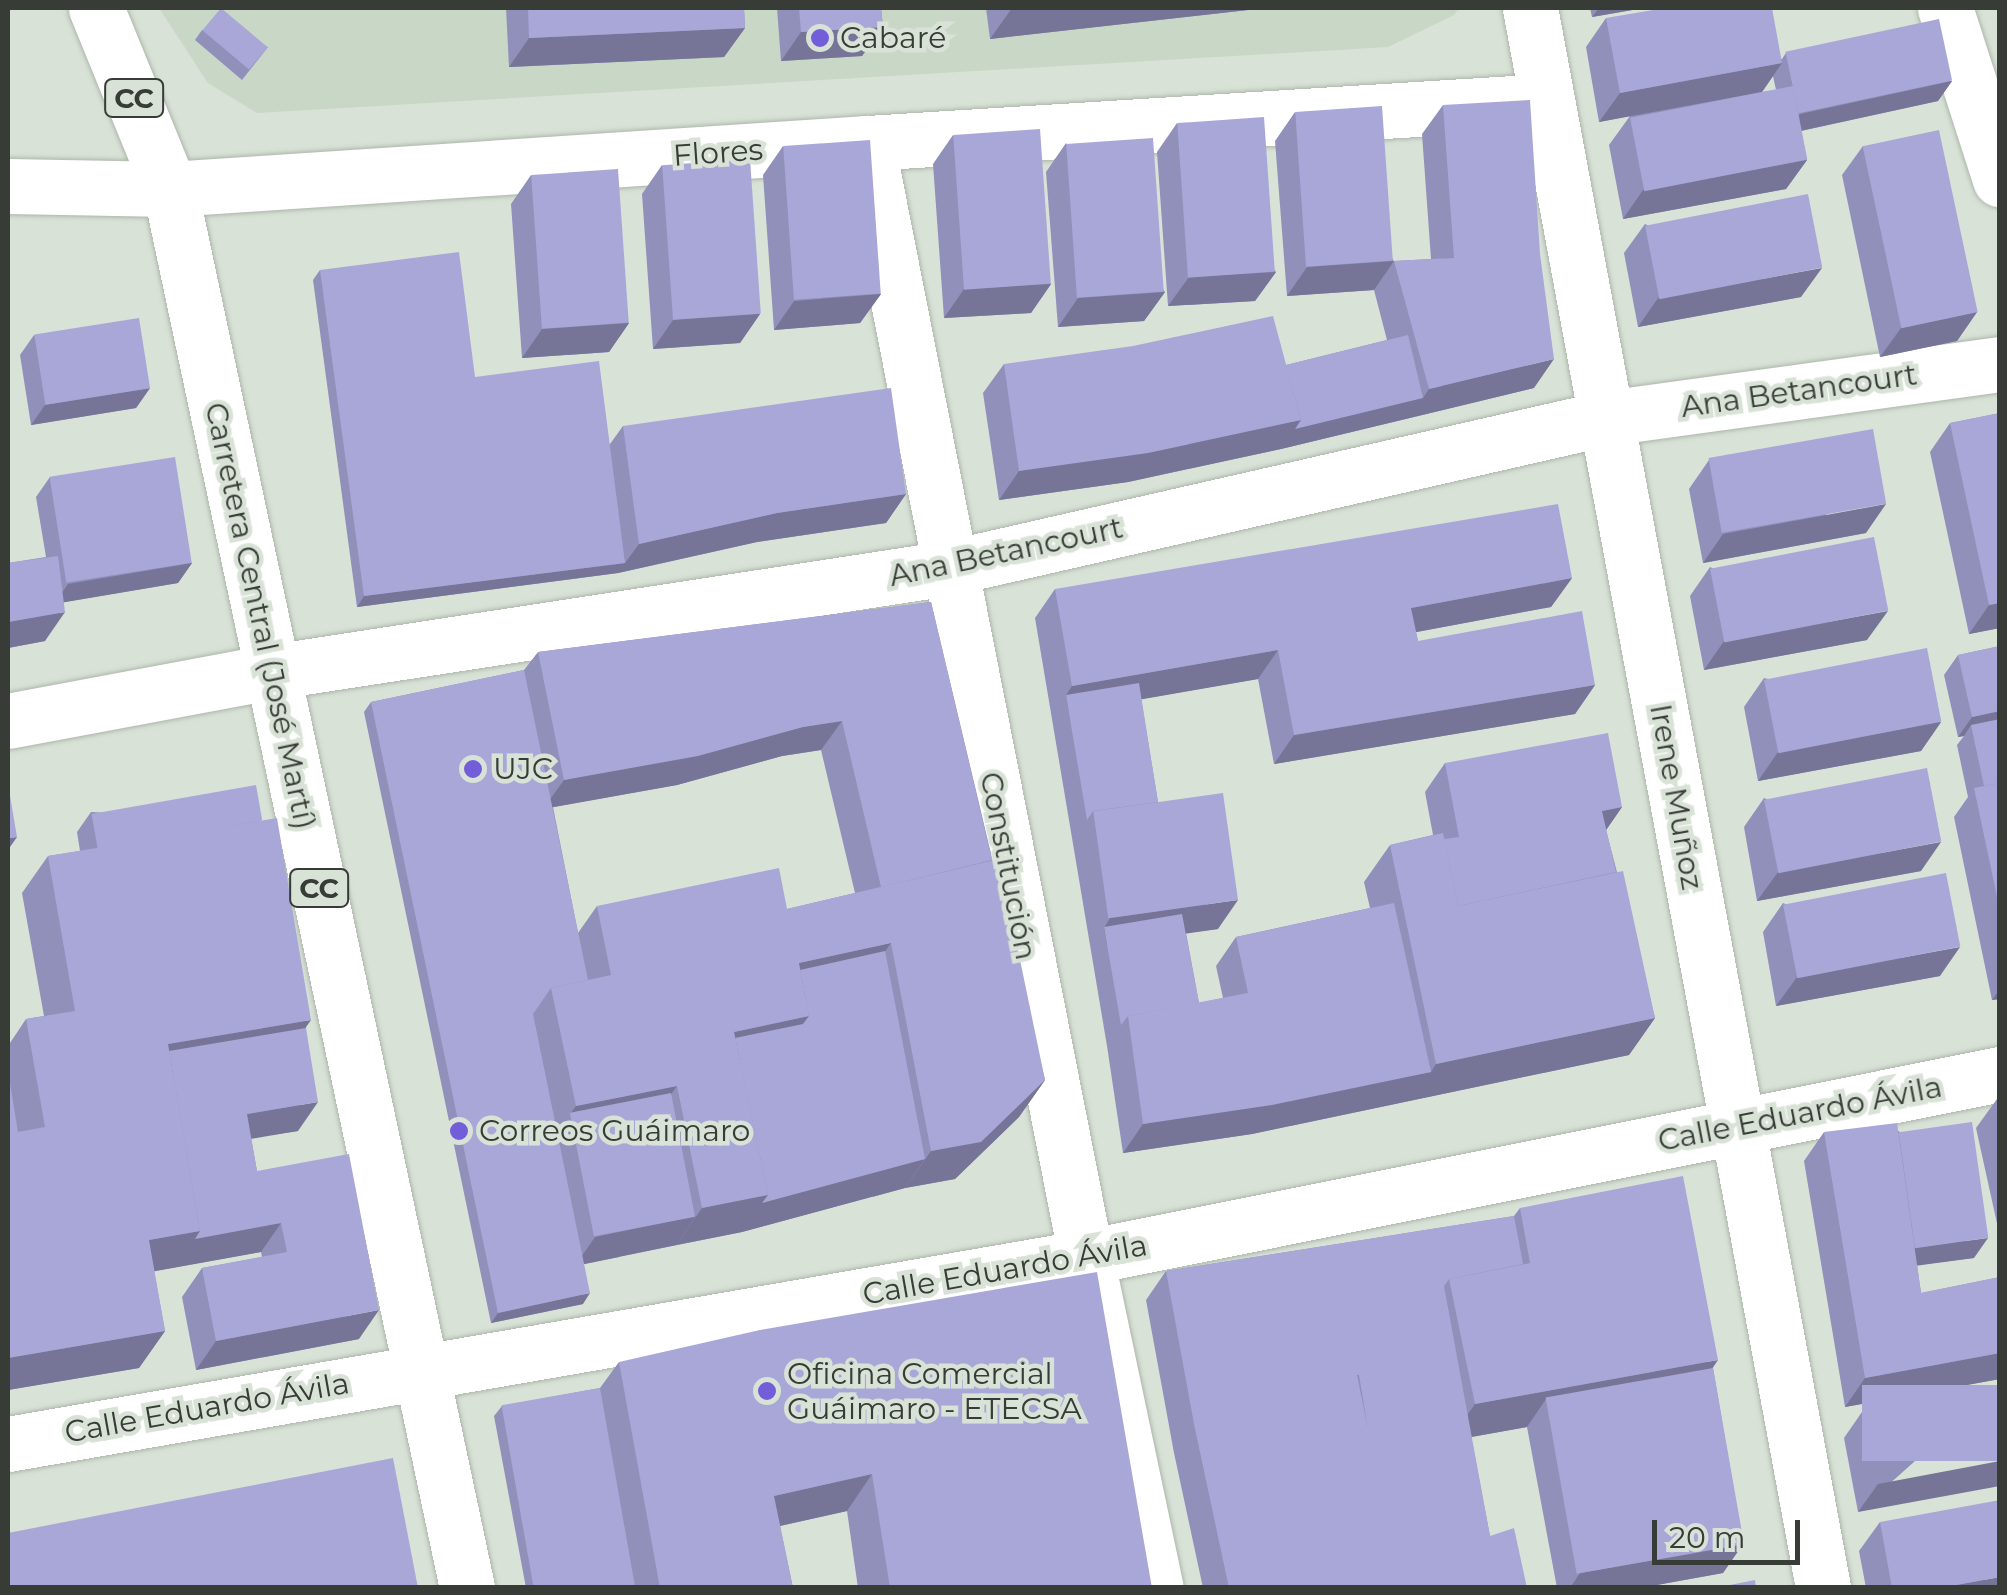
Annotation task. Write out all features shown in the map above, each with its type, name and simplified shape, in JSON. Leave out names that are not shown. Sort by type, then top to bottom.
[{"type":"main road","name":"Carretera Central (José Martí)","points":[[96,8],[170,189],[424,1370],[467,1588]]},
{"type":"main road","name":"Irene Muñoz","points":[[1530,8],[1823,1588]]},
{"type":"main road","points":[[1945,8],[2000,178]]},
{"type":"main road","name":"Flores","points":[[8,186],[170,189],[1547,101]]},
{"type":"main road","name":"Constitución","points":[[867,143],[948,568],[1156,1588]]},
{"type":"main road","name":"Ana Betancourt","points":[[8,721],[272,672],[948,568],[1606,418],[2000,364]]},
{"type":"main road","name":"Calle Eduardo Ávila","points":[[8,1444],[1086,1257],[2000,1074]]},
{"type":"shaded area","points":[[159,8],[1459,8],[1454,15],[1388,47],[257,113],[208,83]]},
{"type":"building","points":[[221,8],[268,47],[249,69],[202,30]]},
{"type":"building","points":[[528,8],[744,8],[745,28],[529,38]]},
{"type":"building","points":[[799,8],[881,8],[883,27],[801,32]]},
{"type":"building","points":[[1665,8],[1772,8],[1782,63],[1620,93],[1606,18]]},
{"type":"building","points":[[1939,19],[1952,81],[1799,113],[1785,52]]},
{"type":"building","points":[[1793,86],[1807,160],[1644,191],[1630,118]]},
{"type":"building","points":[[1530,100],[1540,254],[1554,359],[1429,389],[1394,261],[1454,258],[1443,105]]},
{"type":"building","points":[[1382,106],[1393,261],[1306,267],[1295,112]]},
{"type":"building","points":[[1264,117],[1275,272],[1188,278],[1177,123]]},
{"type":"building","points":[[1040,129],[1051,284],[964,290],[953,135]]},
{"type":"building","points":[[1939,130],[1978,312],[1901,328],[1863,146]]},
{"type":"building","points":[[1153,138],[1164,292],[1077,298],[1066,144]]},
{"type":"building","points":[[870,140],[881,294],[794,300],[783,146]]},
{"type":"building","points":[[750,159],[761,314],[673,320],[662,165]]},
{"type":"building","points":[[618,169],[629,323],[542,329],[531,175]]},
{"type":"building","points":[[1808,194],[1822,268],[1659,299],[1645,226]]},
{"type":"building","points":[[459,252],[475,377],[599,361],[625,563],[364,596],[320,270]]},
{"type":"building","points":[[1273,316],[1301,420],[1148,453],[1019,471],[1004,364],[1133,346]]},
{"type":"building","points":[[139,318],[150,388],[45,405],[34,335]]},
{"type":"building","points":[[1408,335],[1423,398],[1295,429],[1301,420],[1286,365]]},
{"type":"building","points":[[891,388],[906,494],[777,513],[639,544],[623,426]]},
{"type":"building","points":[[2000,413],[2000,603],[1989,605],[1950,423]]},
{"type":"building","points":[[1873,429],[1886,504],[1722,533],[1709,458]]},
{"type":"building","points":[[175,457],[192,563],[66,583],[50,477]]},
{"type":"building","points":[[1558,504],[1572,578],[1411,608],[1418,641],[1582,611],[1595,685],[1294,735],[1278,650],[1072,686],[1055,589]]},
{"type":"building","points":[[1874,537],[1888,611],[1724,642],[1710,569]]},
{"type":"building","points":[[58,556],[65,612],[8,622],[8,563]]},
{"type":"building","points":[[931,602],[992,860],[881,887],[842,721],[803,727],[698,756],[564,780],[538,652]]},
{"type":"building","points":[[2000,646],[2000,711],[1972,717],[1958,655]]},
{"type":"building","points":[[1927,648],[1941,722],[1778,753],[1764,680]]},
{"type":"building","points":[[524,670],[588,980],[551,988],[533,1014],[590,1293],[498,1313],[371,702]]},
{"type":"building","points":[[1139,683],[1158,802],[1093,811],[1087,820],[1066,695]]},
{"type":"building","points":[[2000,719],[2000,783],[1984,786],[1971,725]]},
{"type":"building","points":[[1608,733],[1622,807],[1602,811],[1616,872],[1458,906],[1444,839],[1459,837],[1445,763]]},
{"type":"building","points":[[1927,768],[1941,842],[1778,873],[1764,800]]},
{"type":"building","points":[[2000,783],[2000,911],[1974,788]]},
{"type":"building","points":[[8,784],[17,837],[8,838]]},
{"type":"building","points":[[256,785],[262,820],[98,849],[92,814]]},
{"type":"building","points":[[1223,793],[1238,900],[1108,918],[1093,811]]},
{"type":"building","points":[[277,818],[311,1020],[168,1044],[200,1231],[149,1240],[165,1331],[8,1358],[8,1071],[18,1132],[45,1127],[26,1019],[75,1011],[48,856]]},
{"type":"building","points":[[1443,833],[1458,906],[1623,871],[1655,1018],[1436,1064],[1390,845]]},
{"type":"building","points":[[999,859],[1045,1080],[981,1142],[931,1151],[891,943],[799,963],[809,1016],[734,1032],[768,1195],[702,1208],[677,1086],[576,1106],[551,988],[611,975],[597,906],[779,868],[787,909]]},
{"type":"building","points":[[1946,873],[1960,947],[1797,978],[1783,905]]},
{"type":"building","points":[[1394,903],[1431,1072],[1272,1105],[1143,1124],[1128,1016],[1248,993],[1236,937]]},
{"type":"building","points":[[1182,914],[1199,1003],[1128,1016],[1121,1025],[1104,927]]},
{"type":"building","points":[[885,951],[925,1159],[762,1203],[768,1195],[735,1038],[803,1024],[809,1016],[800,970]]},
{"type":"building","points":[[306,1028],[318,1102],[247,1114],[257,1171],[349,1154],[379,1310],[216,1341],[202,1268],[287,1252],[281,1223],[195,1239],[200,1231],[169,1051]]},
{"type":"building","points":[[671,1093],[695,1217],[594,1236],[570,1113]]},
{"type":"building","points":[[1972,1122],[1988,1238],[1915,1248],[1899,1132]]},
{"type":"building","points":[[1897,1123],[1921,1293],[2000,1277],[2000,1353],[1865,1378],[1824,1132]]},
{"type":"building","points":[[1683,1176],[1718,1360],[1475,1404],[1449,1279],[1530,1263],[1520,1208]]},
{"type":"building","points":[[1514,1216],[1523,1264],[1449,1279],[1444,1286],[1490,1536],[1514,1528],[1527,1588],[1229,1588],[1166,1271]]},
{"type":"building","points":[[1097,1272],[1152,1588],[890,1588],[872,1474],[774,1496],[793,1588],[660,1588],[619,1362],[760,1330]]},
{"type":"building","points":[[1713,1368],[1744,1544],[1577,1574],[1546,1398]]},
{"type":"building","points":[[1862,1385],[2000,1385],[2000,1461],[1862,1461]]},
{"type":"building","points":[[600,1388],[635,1588],[534,1588],[502,1405]]},
{"type":"building","points":[[393,1458],[418,1588],[8,1588],[8,1533]]},
{"type":"building","points":[[2000,1500],[2000,1577],[1940,1588],[1892,1588],[1880,1522]]},
{"type":"building","points":[[1755,1580],[1756,1588],[1715,1588]]},
{"type":"place","name":"Cabaré","points":[[820,38]]},
{"type":"place","name":"UJC","points":[[473,769]]},
{"type":"place","name":"Correos Guáimaro","points":[[459,1131]]},
{"type":"place","name":"Oficina Comercial Guáimaro - ETECSA","points":[[767,1391]]}]
